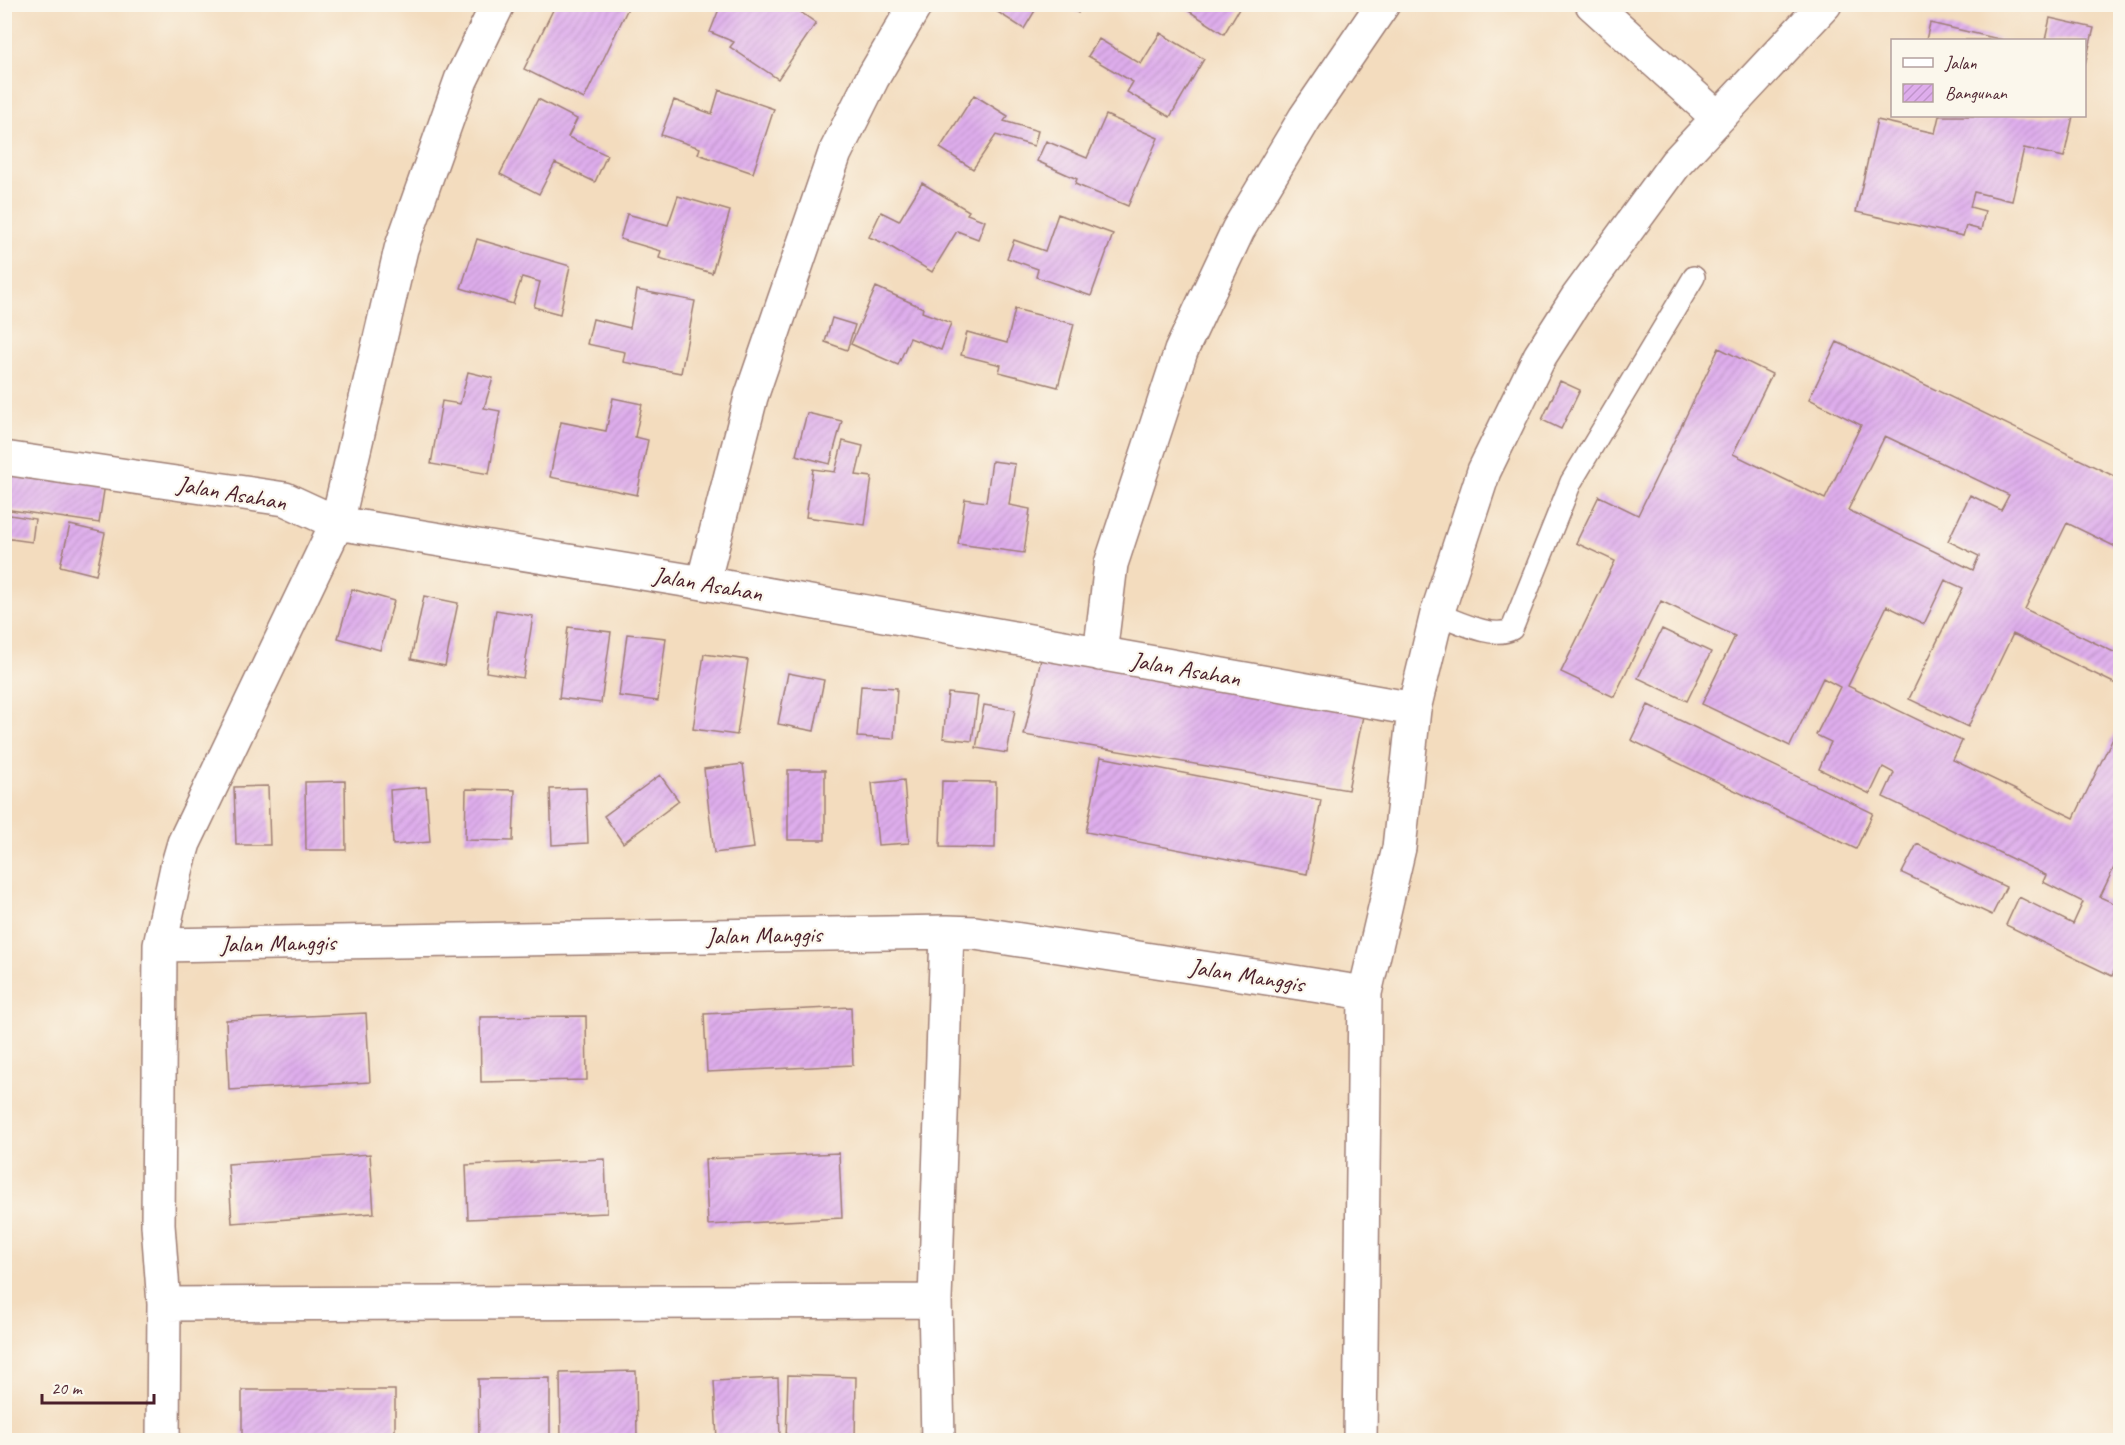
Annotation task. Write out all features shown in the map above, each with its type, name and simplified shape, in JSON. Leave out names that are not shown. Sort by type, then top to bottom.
[{"type":"street","points":[[163,1440],[164,1304],[158,1225],[160,945],[177,867],[184,843],[337,524],[401,249],[461,80],[498,4]]},
{"type":"street","points":[[703,583],[752,397],[835,153],[872,79],[916,4]]},
{"type":"street","points":[[1100,654],[1111,564],[1181,351],[1238,230],[1305,118],[1383,4]]},
{"type":"street","points":[[1592,4],[1717,117]]},
{"type":"street","points":[[1360,1440],[1365,993],[1399,848],[1414,709],[1437,614],[1484,471],[1540,356],[1577,298],[1676,163],[1825,4]]},
{"type":"street","name":"Jalan Asahan","points":[[4,458],[285,499],[337,524],[703,583],[1414,709]]},
{"type":"street","points":[[938,1440],[935,1301],[947,932]]},
{"type":"street","name":"Jalan Manggis","points":[[160,945],[975,933],[1365,993]]},
{"type":"street","points":[[164,1304],[935,1301]]},
{"type":"lane","points":[[1437,614],[1490,632],[1505,633],[1512,629],[1571,482],[1694,277]]},
{"type":"building","points":[[556,4],[630,4],[584,99],[524,69]]},
{"type":"building","points":[[721,4],[749,4],[757,8],[759,4],[789,4],[816,23],[778,79],[730,47],[734,42],[710,32]]},
{"type":"building","points":[[985,4],[1039,4],[1024,29]]},
{"type":"building","points":[[1064,4],[1083,4],[1078,13]]},
{"type":"building","points":[[1178,4],[1242,4],[1224,34]]},
{"type":"building","points":[[2050,18],[2094,28],[2086,60],[2086,39],[2045,39]]},
{"type":"building","points":[[1930,23],[1999,39],[1926,39]]},
{"type":"building","points":[[1160,33],[1204,59],[1170,117],[1127,92],[1133,82],[1088,56],[1099,39],[1141,64]]},
{"type":"building","points":[[719,90],[774,109],[753,173],[698,154],[700,148],[661,135],[674,100],[712,114]]},
{"type":"building","points":[[974,95],[1008,116],[1004,121],[1038,131],[1034,146],[996,135],[973,169],[940,148]]},
{"type":"building","points":[[538,99],[577,119],[568,137],[607,155],[595,182],[555,163],[539,194],[500,174]]},
{"type":"building","points":[[1106,115],[1158,138],[1128,206],[1075,184],[1077,179],[1037,161],[1046,141],[1087,158]]},
{"type":"building","points":[[1939,117],[2073,117],[2064,157],[2024,148],[2012,201],[1974,192],[1970,207],[1985,211],[1981,230],[1966,226],[1963,236],[1856,212],[1877,120],[1935,133]]},
{"type":"building","points":[[922,183],[969,211],[967,214],[985,221],[978,239],[957,231],[932,272],[886,244],[869,237],[881,212],[899,221]]},
{"type":"building","points":[[678,196],[730,211],[712,273],[659,258],[661,251],[620,239],[627,214],[668,225]]},
{"type":"building","points":[[1058,214],[1113,234],[1091,296],[1036,277],[1038,269],[1007,258],[1014,240],[1045,251]]},
{"type":"building","points":[[477,239],[570,266],[560,314],[534,307],[540,282],[522,277],[513,304],[461,288]]},
{"type":"building","points":[[876,287],[923,308],[922,312],[951,323],[941,350],[910,338],[898,365],[851,344]]},
{"type":"building","points":[[637,290],[695,301],[681,373],[623,362],[625,352],[587,344],[593,319],[630,328]]},
{"type":"building","points":[[1015,309],[1074,324],[1058,387],[999,372],[1001,365],[961,355],[967,332],[1007,343]]},
{"type":"building","points":[[832,318],[855,325],[847,350],[825,342]]},
{"type":"building","points":[[1837,342],[2120,479],[2120,549],[2067,523],[2025,609],[2120,655],[2120,686],[2013,634],[1968,727],[1909,699],[1963,588],[1945,580],[1924,624],[1887,606],[1848,686],[1962,741],[1953,760],[2074,818],[2120,723],[2120,855],[2100,897],[2120,906],[2120,958],[2112,976],[2006,925],[2019,897],[2073,924],[2083,902],[2043,882],[2046,875],[1883,797],[1894,773],[1883,767],[1870,794],[1819,769],[1831,742],[1816,735],[1840,687],[1823,678],[1790,746],[1702,704],[1735,636],[1661,601],[1614,697],[1561,672],[1615,561],[1576,543],[1599,496],[1638,515],[1719,348],[1772,374],[1733,454],[1825,499],[1861,425],[1809,399]],"holes":[[[1885,436],[2009,495],[2001,510],[1970,495],[1948,541],[1979,556],[1973,570],[1848,510]]]},
{"type":"building","points":[[468,372],[493,378],[484,408],[500,411],[489,474],[431,464],[442,401],[460,404]]},
{"type":"building","points":[[1560,381],[1580,390],[1561,429],[1542,420]]},
{"type":"building","points":[[613,398],[642,404],[635,437],[648,440],[637,495],[550,477],[561,422],[606,431]]},
{"type":"building","points":[[807,413],[842,421],[830,464],[796,455]]},
{"type":"building","points":[[843,441],[863,446],[856,475],[872,477],[865,525],[806,517],[813,469],[835,472]]},
{"type":"building","points":[[992,461],[1015,464],[1009,505],[1030,509],[1024,553],[958,544],[965,499],[986,502]]},
{"type":"building","points":[[4,469],[105,484],[99,523],[4,509]]},
{"type":"building","points":[[4,514],[35,519],[32,542],[4,538]]},
{"type":"building","points":[[70,525],[105,533],[96,575],[60,566]]},
{"type":"building","points":[[352,589],[394,601],[380,650],[338,638]]},
{"type":"building","points":[[424,596],[458,603],[445,666],[411,659]]},
{"type":"building","points":[[496,610],[533,616],[523,678],[486,672]]},
{"type":"building","points":[[568,627],[611,632],[601,703],[559,698]]},
{"type":"building","points":[[1662,629],[1711,652],[1687,701],[1638,678]]},
{"type":"building","points":[[627,634],[666,638],[658,701],[619,696]]},
{"type":"building","points":[[1043,650],[1365,706],[1348,790],[1024,735]]},
{"type":"building","points":[[704,654],[748,660],[737,735],[693,729]]},
{"type":"building","points":[[788,673],[824,680],[814,731],[778,724]]},
{"type":"building","points":[[861,686],[897,688],[894,739],[857,737]]},
{"type":"building","points":[[948,693],[978,696],[972,741],[943,738]]},
{"type":"building","points":[[984,705],[1015,710],[1007,753],[976,748]]},
{"type":"building","points":[[1648,705],[1873,813],[1856,849],[1631,740]]},
{"type":"building","points":[[1101,757],[1321,800],[1307,874],[1086,832]]},
{"type":"building","points":[[743,764],[754,848],[714,853],[704,769]]},
{"type":"building","points":[[788,770],[825,770],[825,840],[788,840]]},
{"type":"building","points":[[660,775],[679,801],[623,843],[604,816]]},
{"type":"building","points":[[904,780],[909,843],[878,845],[872,783]]},
{"type":"building","points":[[345,781],[346,850],[306,850],[305,782]]},
{"type":"building","points":[[942,781],[996,782],[995,848],[940,847]]},
{"type":"building","points":[[268,786],[270,845],[236,845],[234,787]]},
{"type":"building","points":[[426,787],[430,842],[393,845],[390,790]]},
{"type":"building","points":[[586,788],[588,843],[552,845],[550,789]]},
{"type":"building","points":[[466,789],[515,790],[513,841],[465,840]]},
{"type":"building","points":[[1917,844],[2006,887],[1992,915],[1902,873]]},
{"type":"building","points":[[851,1007],[853,1065],[707,1072],[704,1014]]},
{"type":"building","points":[[366,1013],[370,1082],[229,1090],[226,1020]]},
{"type":"building","points":[[586,1016],[587,1080],[481,1082],[480,1017]]},
{"type":"building","points":[[839,1153],[842,1218],[708,1225],[705,1159]]},
{"type":"building","points":[[370,1154],[374,1213],[232,1223],[228,1164]]},
{"type":"building","points":[[605,1159],[607,1213],[468,1219],[466,1165]]},
{"type":"building","points":[[636,1371],[637,1439],[561,1440],[560,1373]]},
{"type":"building","points":[[788,1375],[856,1377],[855,1440],[786,1440]]},
{"type":"building","points":[[550,1378],[550,1439],[479,1440],[478,1379]]},
{"type":"building","points":[[778,1378],[780,1438],[717,1440],[714,1381]]},
{"type":"building","points":[[242,1390],[395,1390],[395,1440],[242,1440]]}]
